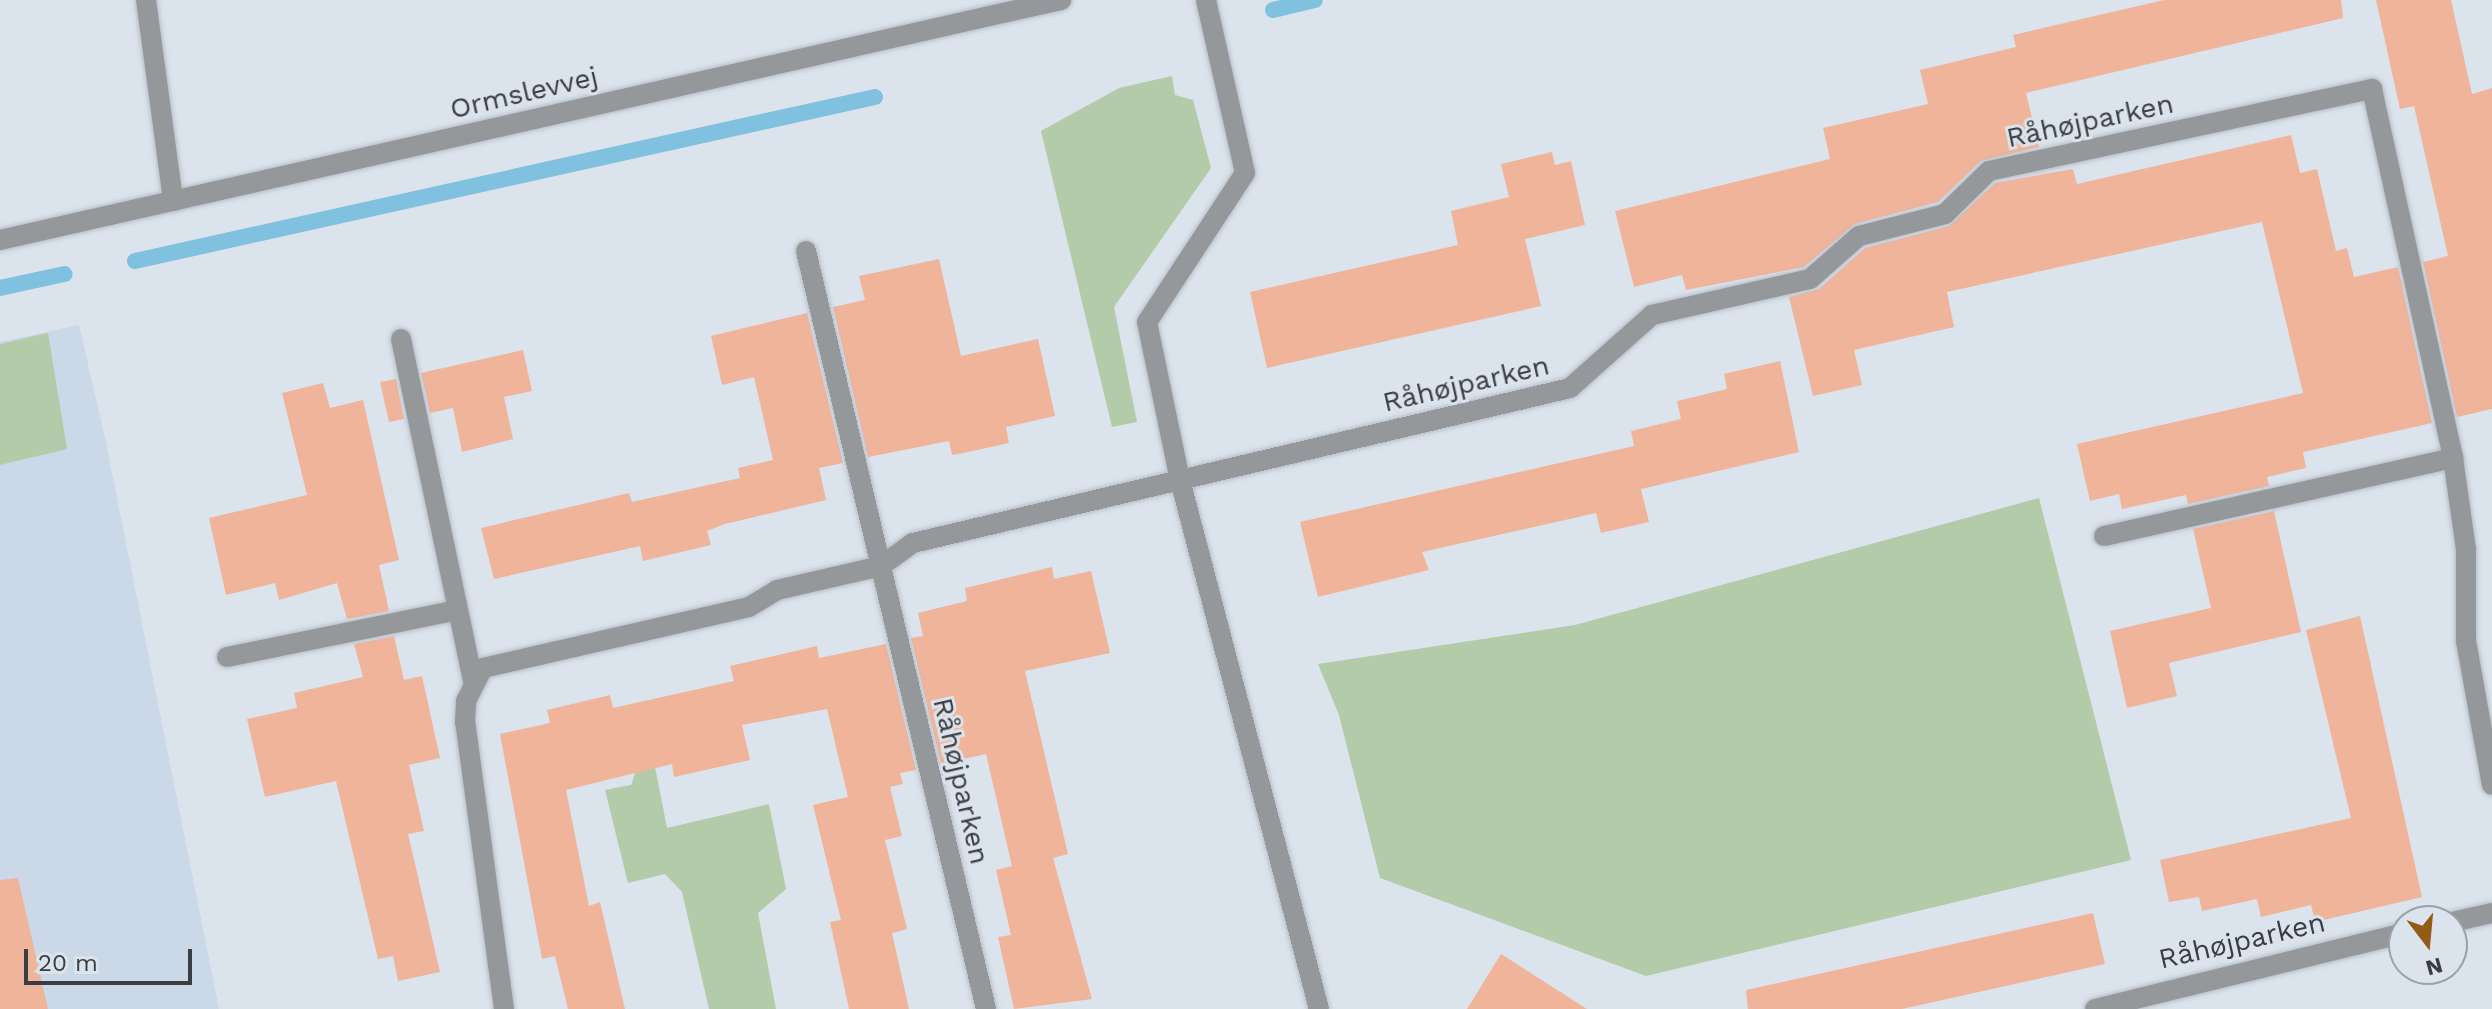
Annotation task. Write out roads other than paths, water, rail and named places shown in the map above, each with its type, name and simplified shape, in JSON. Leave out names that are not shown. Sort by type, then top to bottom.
[{"type":"street","points":[[146,0],[173,201]]},
{"type":"street","name":"Ormslevvej","points":[[0,240],[1061,0]]},
{"type":"street","points":[[1206,0],[1245,173],[1147,322],[1180,480],[1319,1009]]},
{"type":"street","name":"Råhøjparken","points":[[473,682],[483,668],[508,659],[749,607],[777,590],[881,566],[913,543],[1570,388],[1652,315],[1810,279],[1859,236],[1945,214],[1989,171],[2372,89],[2453,458],[2466,549],[2466,641],[2492,785]]},
{"type":"street","name":"Råhøjparken","points":[[806,251],[986,1009]]},
{"type":"street","points":[[401,339],[473,682],[465,722],[504,1009]]},
{"type":"street","points":[[2104,536],[2453,458]]},
{"type":"street","points":[[227,657],[457,610]]},
{"type":"street","points":[[2468,918],[2492,913]]},
{"type":"street","name":"Råhøjparken","points":[[2095,1009],[2388,937]]},
{"type":"waterway","points":[[1273,10],[1315,0]]},
{"type":"waterway","points":[[135,261],[875,97]]},
{"type":"waterway","points":[[0,288],[65,274]]}]
